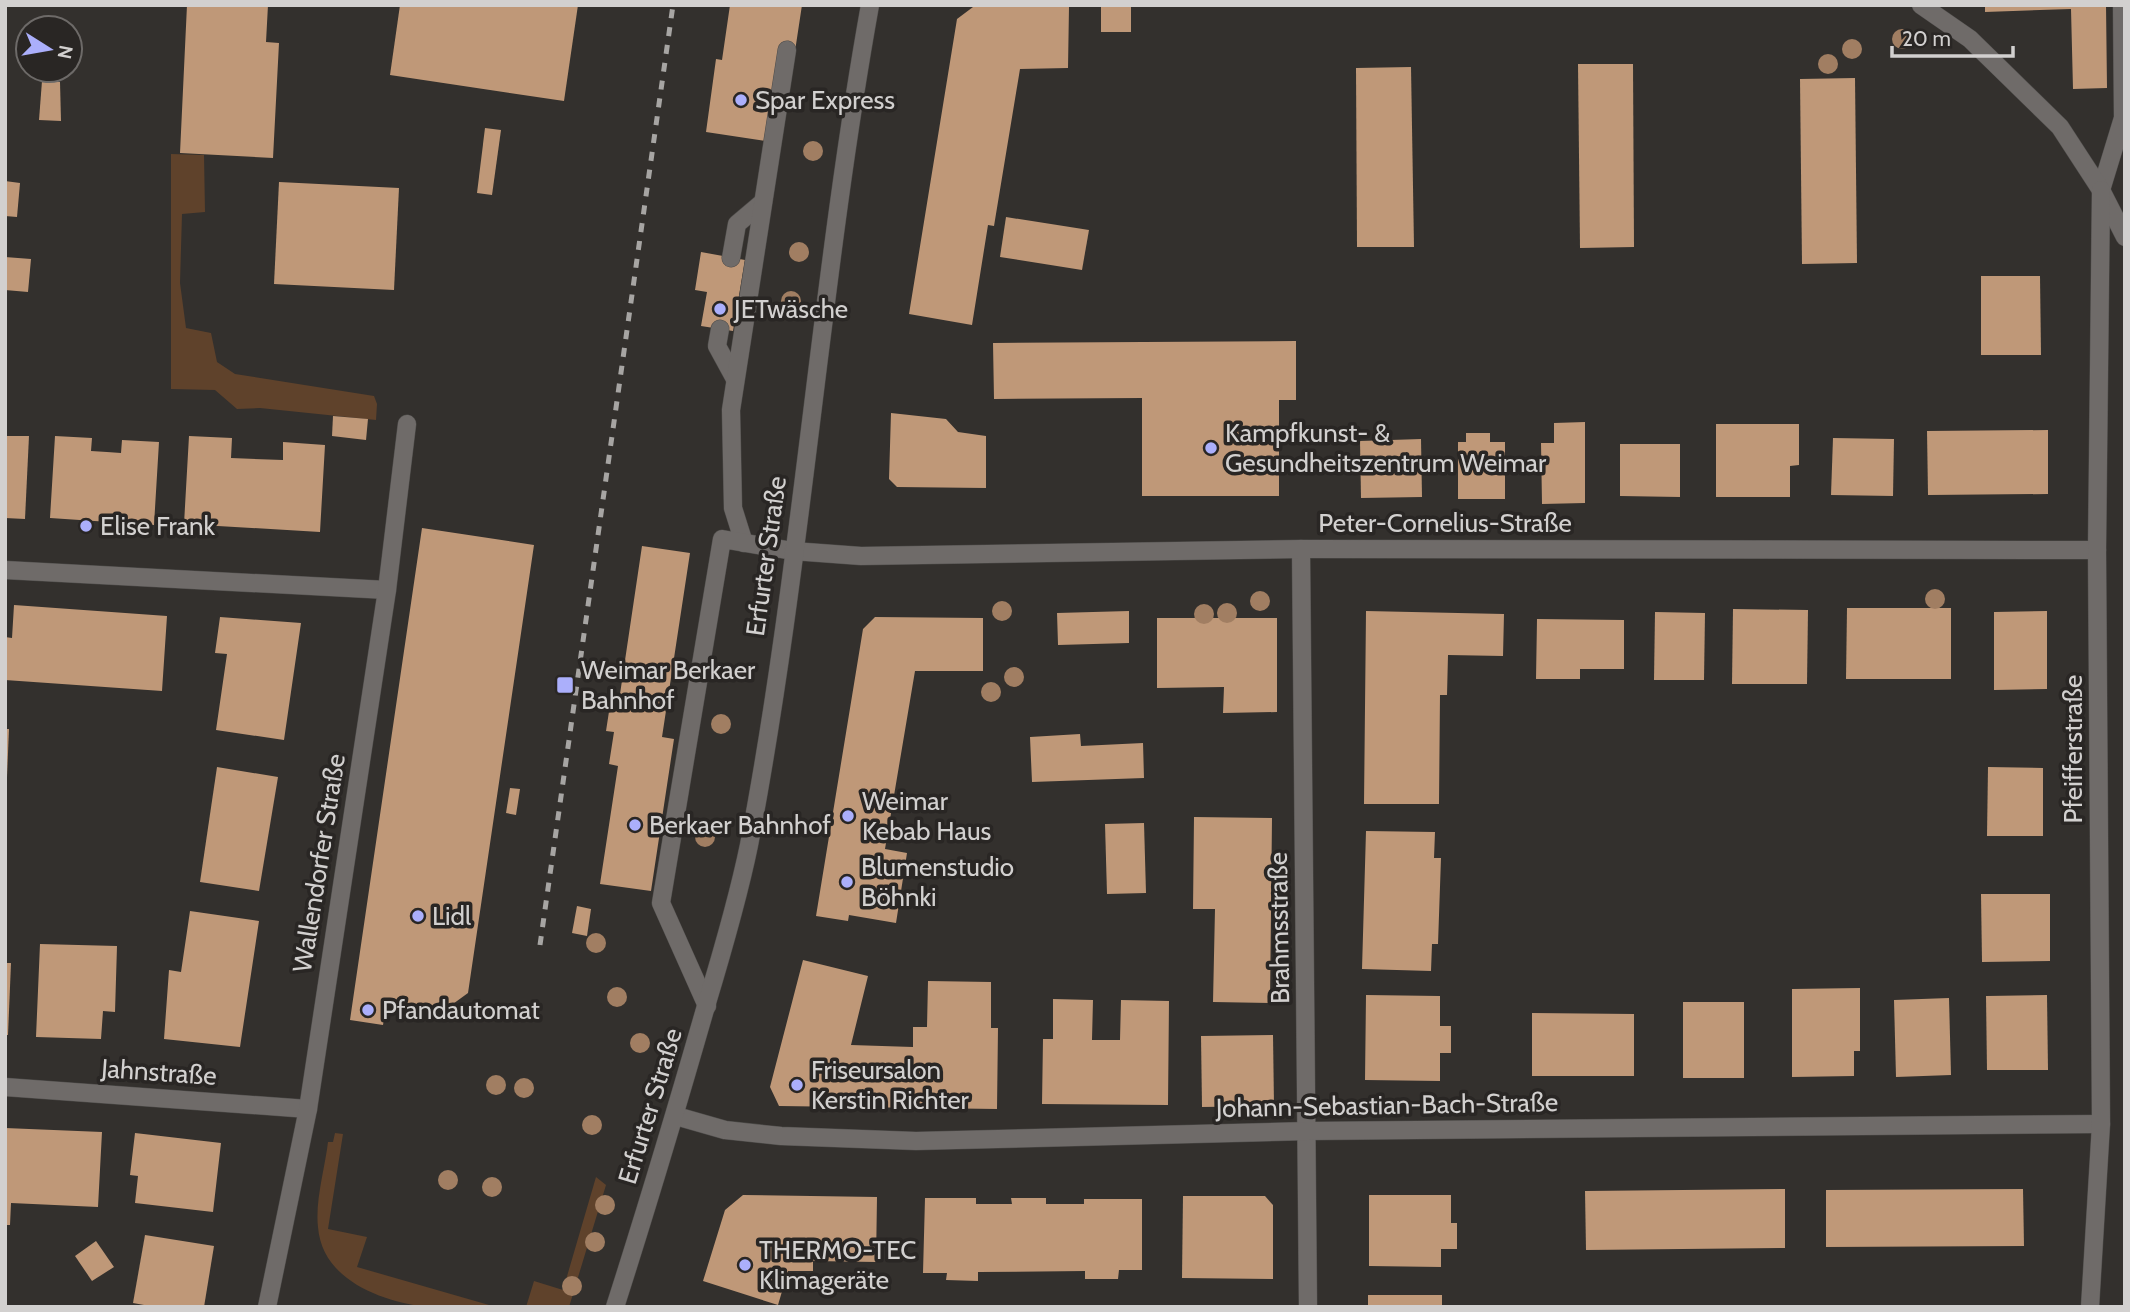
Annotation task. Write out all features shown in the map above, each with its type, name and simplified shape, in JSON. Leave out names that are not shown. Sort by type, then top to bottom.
[{"type":"street","name":"Erfurter Straße","points":[[615,1307],[676,1116],[748,846],[793,551],[870,5]]},
{"type":"street","points":[[1922,5],[1970,39],[2060,127],[2101,190],[2125,237]]},
{"type":"street","name":"Pfeifferstraße","points":[[2090,1307],[2101,1124],[2097,550],[2101,190],[2123,118],[2122,5]]},
{"type":"street","points":[[707,1006],[660,903],[722,539],[744,543],[733,508],[731,410],[787,50]]},
{"type":"street","points":[[731,258],[737,223],[763,201]]},
{"type":"street","points":[[720,329],[717,346],[735,379]]},
{"type":"street","name":"Wallendorfer Straße","points":[[267,1307],[308,1109],[387,590],[407,424]]},
{"type":"street","name":"Peter-Cornelius-Straße","points":[[744,543],[793,551],[861,556],[1301,549],[2097,550]]},
{"type":"street","name":"Brahmsstraße","points":[[1301,549],[1308,1307]]},
{"type":"street","points":[[5,570],[387,590]]},
{"type":"street","name":"Jahnstraße","points":[[5,1087],[308,1109]]},
{"type":"street","name":"Johann-Sebastian-Bach-Straße","points":[[676,1116],[725,1130],[780,1136],[916,1141],[1308,1131],[2101,1124]]},
{"type":"shaded area","points":[[171,154],[204,155],[205,212],[182,214],[180,283],[186,328],[211,333],[217,362],[235,374],[374,396],[377,404],[376,420],[260,408],[237,409],[215,390],[171,389]]},
{"type":"shaded area","points":[[335,1133],[343,1134],[328,1229],[367,1237],[357,1267],[496,1307],[443,1308],[409,1304],[373,1293],[342,1274],[330,1261],[322,1245],[317,1217],[328,1142],[333,1142]]},
{"type":"shaded area","points":[[596,1177],[606,1185],[569,1307],[526,1307],[534,1281],[563,1290]]},
{"type":"building","points":[[187,5],[268,5],[266,42],[279,43],[273,158],[180,153]]},
{"type":"building","points":[[400,5],[578,5],[564,101],[390,75]]},
{"type":"building","points":[[730,5],[802,5],[792,71],[765,141],[706,132],[716,59],[722,60]]},
{"type":"building","points":[[1101,5],[1131,5],[1131,32],[1101,32]]},
{"type":"building","points":[[1985,5],[2106,5],[2107,88],[2073,89],[2071,9],[1985,12]]},
{"type":"building","points":[[973,7],[1069,7],[1068,68],[1020,69],[994,226],[988,225],[972,325],[909,314],[957,19]]},
{"type":"building","points":[[1578,64],[1633,64],[1634,247],[1580,248]]},
{"type":"building","points":[[1411,67],[1414,247],[1357,247],[1356,68]]},
{"type":"building","points":[[1855,78],[1857,263],[1802,264],[1800,79]]},
{"type":"building","points":[[42,84],[60,84],[61,121],[39,120]]},
{"type":"building","points":[[485,128],[501,130],[492,195],[477,193]]},
{"type":"building","points":[[5,181],[20,183],[17,217],[5,216]]},
{"type":"building","points":[[279,182],[399,188],[394,290],[274,284]]},
{"type":"building","points":[[1006,217],[1089,230],[1082,270],[1000,257]]},
{"type":"building","name":"JETwäsche","points":[[701,252],[745,260],[733,331],[701,326],[707,292],[695,290]]},
{"type":"building","points":[[5,257],[31,259],[28,292],[5,290]]},
{"type":"building","points":[[1981,276],[2040,276],[2041,355],[1981,355]]},
{"type":"building","name":"Kampfkunst- & Gesundheitszentrum Weimar","points":[[1296,341],[1296,400],[1279,400],[1279,496],[1142,496],[1142,398],[994,399],[993,343]]},
{"type":"building","points":[[891,413],[946,419],[958,432],[986,436],[986,488],[897,487],[889,479]]},
{"type":"building","points":[[333,416],[368,419],[366,440],[332,436]]},
{"type":"building","points":[[1585,422],[1585,503],[1542,504],[1541,443],[1554,443],[1554,423]]},
{"type":"building","points":[[1716,424],[1799,424],[1799,465],[1790,466],[1790,497],[1716,497]]},
{"type":"building","points":[[2048,430],[2048,494],[1928,495],[1927,431]]},
{"type":"building","points":[[1466,433],[1490,433],[1490,442],[1505,442],[1505,499],[1458,499],[1458,442],[1466,442]]},
{"type":"building","points":[[5,436],[29,436],[25,519],[5,518]]},
{"type":"building","points":[[55,436],[92,438],[91,451],[121,453],[122,440],[159,442],[154,525],[50,518]]},
{"type":"building","points":[[189,436],[232,438],[231,458],[283,460],[283,442],[325,445],[320,532],[184,524]]},
{"type":"building","points":[[1833,438],[1894,439],[1893,496],[1831,495]]},
{"type":"building","points":[[1421,439],[1422,497],[1361,498],[1360,441]]},
{"type":"building","points":[[1620,444],[1680,444],[1680,497],[1620,496]]},
{"type":"building","points":[[422,528],[534,545],[468,993],[446,1009],[387,1000],[383,1025],[350,1020]]},
{"type":"building","name":"Berkaer Bahnhof","points":[[642,546],[690,553],[662,737],[674,739],[651,891],[600,884],[618,766],[609,764],[614,732],[606,731],[612,692],[620,694]]},
{"type":"building","points":[[14,605],[167,616],[162,691],[5,680],[5,637],[12,638]]},
{"type":"building","points":[[1847,608],[1951,608],[1951,679],[1846,679]]},
{"type":"building","points":[[1733,609],[1808,610],[1807,684],[1732,684]]},
{"type":"building","points":[[1129,611],[1129,643],[1058,645],[1057,613]]},
{"type":"building","points":[[1366,611],[1504,614],[1503,656],[1448,655],[1447,695],[1440,695],[1439,804],[1364,804]]},
{"type":"building","points":[[2047,611],[2047,689],[1994,690],[1994,612]]},
{"type":"building","points":[[1655,612],[1705,613],[1704,680],[1654,680]]},
{"type":"building","points":[[220,617],[301,623],[284,740],[216,730],[227,654],[215,653]]},
{"type":"building","points":[[875,617],[983,618],[983,671],[915,671],[885,849],[907,853],[896,923],[849,915],[848,921],[816,916],[863,629]]},
{"type":"building","points":[[1157,618],[1277,618],[1277,712],[1223,713],[1224,687],[1157,688]]},
{"type":"building","points":[[1537,619],[1624,620],[1624,669],[1580,669],[1580,679],[1536,679]]},
{"type":"building","points":[[5,729],[9,729],[7,777],[5,777]]},
{"type":"building","points":[[1080,734],[1081,746],[1143,743],[1144,778],[1032,782],[1030,737]]},
{"type":"building","points":[[217,767],[278,777],[259,891],[200,882]]},
{"type":"building","points":[[1988,767],[2043,768],[2043,836],[1987,836]]},
{"type":"building","points":[[510,788],[520,789],[516,815],[506,813]]},
{"type":"building","points":[[1194,817],[1272,818],[1270,1003],[1213,1002],[1215,909],[1193,909]]},
{"type":"building","points":[[1144,823],[1146,893],[1107,894],[1105,824]]},
{"type":"building","points":[[1366,831],[1435,832],[1434,858],[1441,858],[1438,944],[1432,944],[1431,971],[1362,969]]},
{"type":"building","points":[[1981,894],[2050,894],[2050,961],[1982,962]]},
{"type":"building","points":[[577,906],[591,909],[587,936],[572,933]]},
{"type":"building","points":[[190,911],[259,921],[240,1047],[164,1039],[169,970],[181,972]]},
{"type":"building","points":[[40,944],[117,946],[115,1012],[103,1011],[101,1039],[36,1037]]},
{"type":"building","points":[[803,960],[868,976],[851,1045],[913,1047],[913,1027],[927,1027],[928,981],[991,982],[991,1028],[998,1028],[997,1109],[779,1106],[770,1087]]},
{"type":"building","points":[[5,963],[11,963],[8,1035],[5,1035]]},
{"type":"building","points":[[1860,988],[1860,1051],[1854,1051],[1854,1076],[1792,1077],[1792,989]]},
{"type":"building","points":[[1366,995],[1440,996],[1440,1026],[1451,1026],[1451,1053],[1440,1053],[1440,1081],[1365,1080]]},
{"type":"building","points":[[2047,995],[2048,1070],[1987,1070],[1986,996]]},
{"type":"building","points":[[1949,998],[1951,1075],[1896,1077],[1894,1000]]},
{"type":"building","points":[[1053,999],[1093,1000],[1092,1040],[1120,1040],[1121,1000],[1169,1001],[1168,1105],[1042,1104],[1043,1039],[1053,1039]]},
{"type":"building","points":[[1683,1002],[1744,1002],[1744,1078],[1683,1078]]},
{"type":"building","points":[[1532,1013],[1634,1014],[1634,1076],[1532,1076]]},
{"type":"building","points":[[1273,1035],[1274,1106],[1202,1107],[1201,1036]]},
{"type":"building","points":[[5,1128],[102,1132],[98,1207],[11,1203],[10,1225],[5,1225]]},
{"type":"building","points":[[135,1133],[221,1143],[213,1212],[135,1203],[138,1176],[130,1175]]},
{"type":"building","points":[[1785,1189],[1785,1248],[1586,1250],[1585,1191]]},
{"type":"building","points":[[2023,1189],[2024,1246],[1826,1247],[1826,1190]]},
{"type":"building","points":[[743,1195],[877,1197],[876,1262],[813,1261],[813,1271],[788,1271],[778,1305],[703,1281],[725,1210]]},
{"type":"building","points":[[1369,1195],[1451,1195],[1451,1223],[1457,1223],[1457,1249],[1441,1249],[1441,1267],[1369,1266]]},
{"type":"building","points":[[1183,1196],[1265,1196],[1273,1205],[1273,1279],[1182,1278]]},
{"type":"building","points":[[925,1198],[976,1198],[976,1204],[1012,1204],[1011,1198],[1046,1198],[1046,1204],[1084,1204],[1084,1199],[1142,1199],[1142,1270],[1119,1270],[1118,1279],[1085,1279],[1085,1271],[978,1272],[978,1281],[946,1280],[947,1273],[923,1273]]},
{"type":"building","points":[[145,1235],[214,1246],[204,1307],[155,1307],[133,1303]]},
{"type":"building","points":[[96,1241],[114,1267],[92,1281],[75,1256]]},
{"type":"building","points":[[1368,1295],[1442,1295],[1442,1307],[1368,1307]]},
{"type":"railway","points":[[540,945],[673,5]]},
{"type":"place","name":"Spar Express","points":[[741,100]]},
{"type":"place","name":"JETwäsche","points":[[720,309]]},
{"type":"place","name":"Kampfkunst- & Gesundheitszentrum Weimar","points":[[1211,448]]},
{"type":"place","name":"Elise Frank","points":[[86,526]]},
{"type":"place","name":"Weimar Berkaer Bahnhof","points":[[565,685]]},
{"type":"place","name":"Weimar Kebab Haus","points":[[848,816]]},
{"type":"place","name":"Berkaer Bahnhof","points":[[635,825]]},
{"type":"place","name":"Blumenstudio Böhnki","points":[[847,882]]},
{"type":"place","name":"Lidl","points":[[418,916]]},
{"type":"place","name":"Pfandautomat","points":[[368,1010]]},
{"type":"place","name":"Friseursalon Kerstin Richter","points":[[797,1085]]},
{"type":"place","name":"THERMO-TEC Klimageräte","points":[[745,1265]]}]
